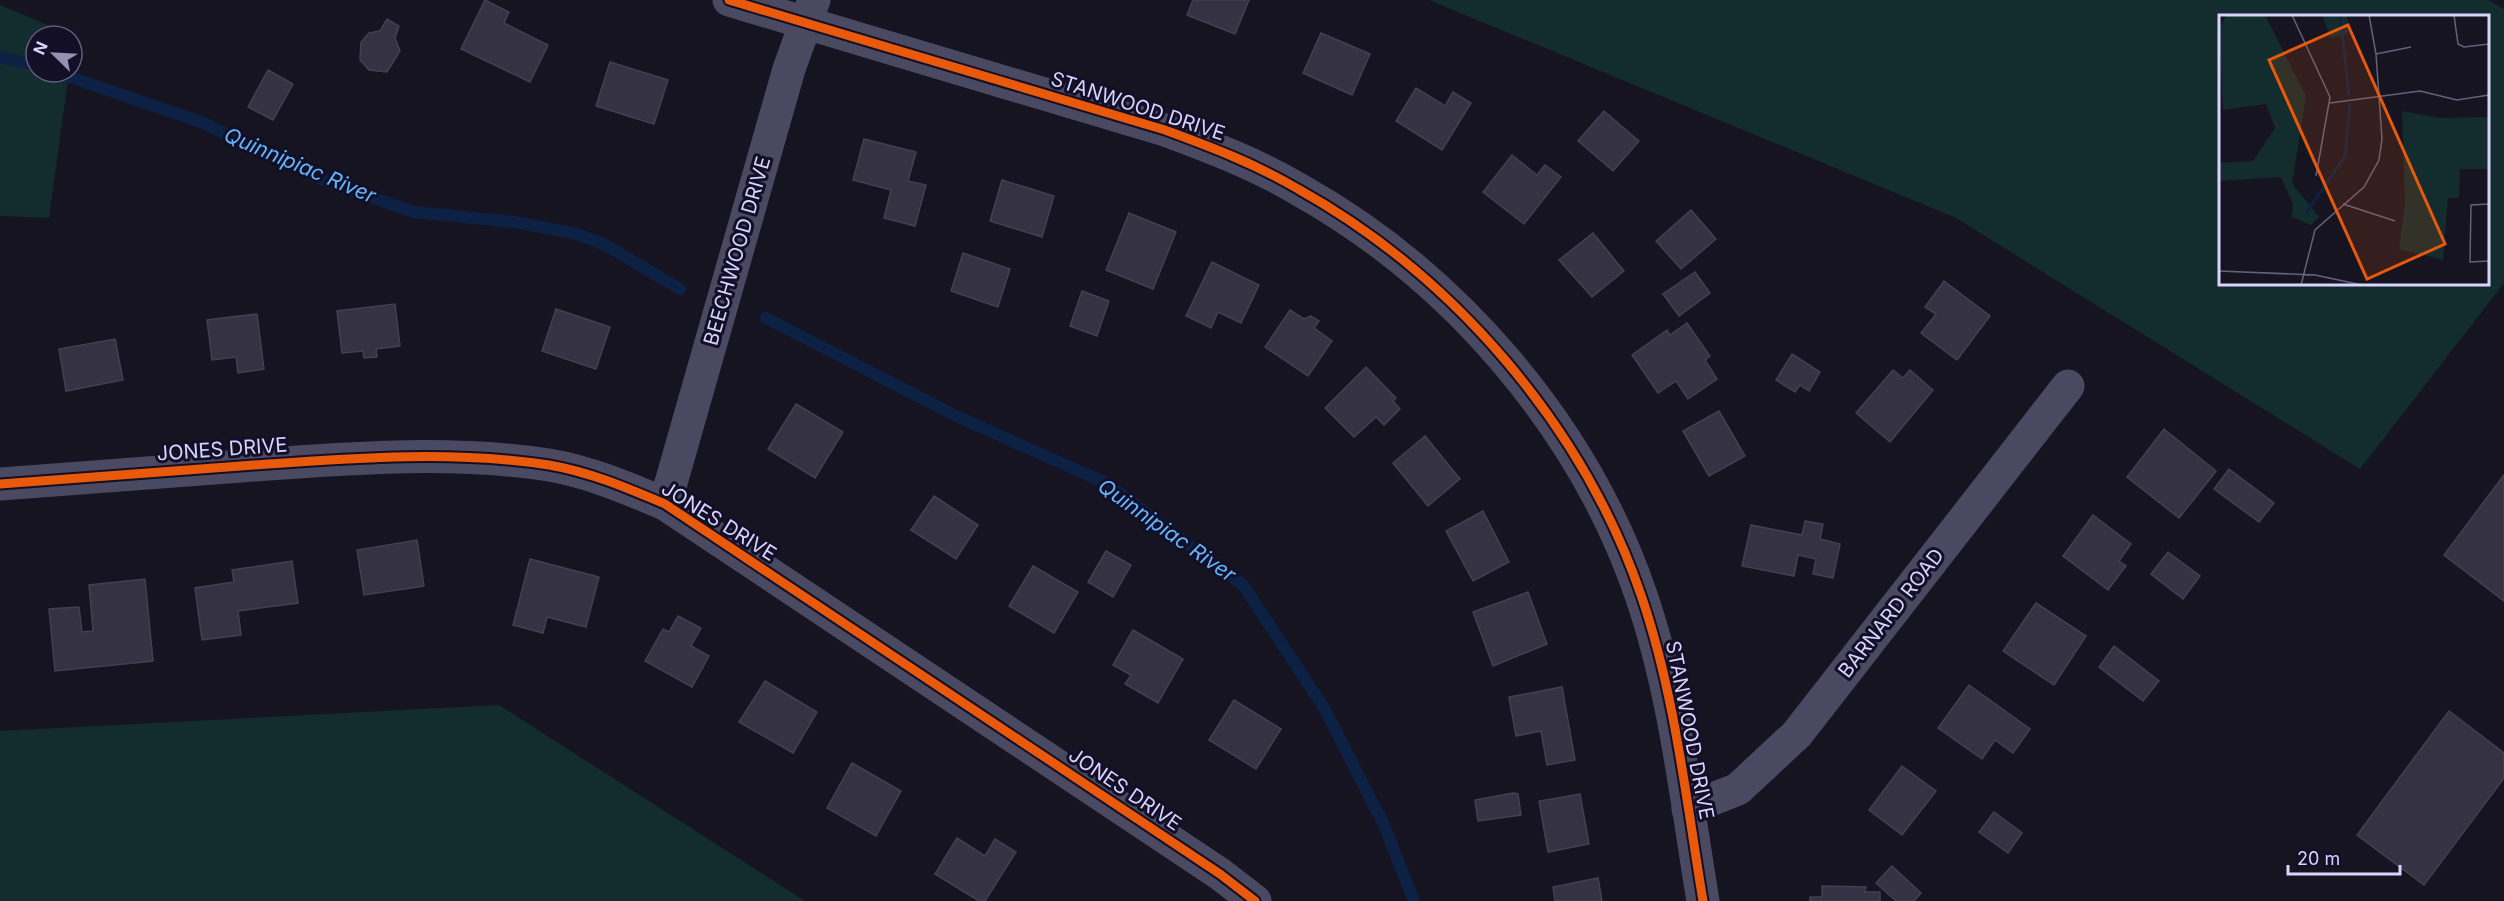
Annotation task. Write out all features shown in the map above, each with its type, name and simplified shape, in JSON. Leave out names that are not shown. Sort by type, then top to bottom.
[{"type":"street","name":"STANWOOD DRIVE","points":[[729,0],[809,11],[1165,130],[1233,155],[1299,189],[1361,229],[1420,274],[1475,326],[1528,387],[1571,450],[1618,537],[1641,595],[1664,671],[1703,901]]},
{"type":"street","name":"BEECHWOOD DRIVE","points":[[665,504],[789,69],[809,11]]},
{"type":"street","name":"BARNARD ROAD","points":[[1688,809],[1738,789],[1797,734],[2068,386]]},
{"type":"street","name":"JONES DRIVE","points":[[0,484],[333,459],[487,458],[551,466],[609,480],[665,504],[1201,861],[1255,901]]},
{"type":"green space","points":[[1429,0],[2488,0],[2504,9],[2504,283],[2360,469],[1956,218]]},
{"type":"green space","points":[[0,5],[45,24],[24,24],[24,84],[67,84],[49,218],[0,216]]},
{"type":"green space","points":[[499,705],[805,901],[0,901],[0,731]]},
{"type":"building","points":[[485,0],[509,12],[504,23],[548,45],[530,82],[461,49]]},
{"type":"building","points":[[1193,0],[1249,0],[1235,34],[1187,15]]},
{"type":"building","points":[[387,19],[399,26],[395,38],[400,51],[387,72],[369,70],[360,60],[361,42],[369,33],[380,31]]},
{"type":"building","points":[[1321,33],[1370,54],[1352,95],[1303,73]]},
{"type":"building","points":[[610,62],[668,80],[654,124],[596,106]]},
{"type":"building","points":[[268,70],[293,84],[273,120],[248,107]]},
{"type":"building","points":[[1416,88],[1445,106],[1453,92],[1471,103],[1442,150],[1396,121]]},
{"type":"building","points":[[1604,111],[1639,141],[1613,171],[1578,141]]},
{"type":"building","points":[[864,139],[916,152],[908,181],[926,185],[915,226],[884,218],[891,190],[853,180]]},
{"type":"building","points":[[1512,155],[1537,175],[1545,165],[1561,177],[1524,224],[1483,192]]},
{"type":"building","points":[[1002,180],[1054,196],[1042,237],[990,221]]},
{"type":"building","points":[[1691,210],[1716,239],[1681,269],[1656,241]]},
{"type":"building","points":[[1129,213],[1176,232],[1153,289],[1106,270]]},
{"type":"building","points":[[1593,233],[1624,271],[1592,297],[1559,260]]},
{"type":"building","points":[[963,253],[1010,269],[998,307],[951,291]]},
{"type":"building","points":[[1212,262],[1259,285],[1241,323],[1218,312],[1211,328],[1186,316]]},
{"type":"building","points":[[1695,272],[1710,293],[1679,316],[1663,294]]},
{"type":"building","points":[[1944,281],[1990,316],[1957,360],[1921,333],[1936,314],[1925,307]]},
{"type":"building","points":[[1082,291],[1109,301],[1097,336],[1070,326]]},
{"type":"building","points":[[395,304],[400,346],[376,349],[377,357],[364,358],[363,351],[342,353],[337,311]]},
{"type":"building","points":[[556,309],[610,327],[596,369],[542,351]]},
{"type":"building","points":[[1290,310],[1304,319],[1311,316],[1319,321],[1314,328],[1332,341],[1308,376],[1265,347]]},
{"type":"building","points":[[257,314],[264,369],[238,373],[236,357],[212,360],[207,320]]},
{"type":"building","points":[[1687,323],[1710,356],[1705,360],[1717,379],[1688,399],[1676,381],[1658,393],[1632,355],[1667,330],[1670,335]]},
{"type":"building","points":[[115,339],[123,380],[66,391],[59,349]]},
{"type":"building","points":[[1792,354],[1820,372],[1809,391],[1800,385],[1795,392],[1776,380]]},
{"type":"building","points":[[1366,367],[1396,398],[1393,401],[1400,409],[1384,425],[1376,417],[1354,437],[1325,408]]},
{"type":"building","points":[[1893,370],[1903,378],[1910,370],[1933,390],[1890,442],[1856,413]]},
{"type":"building","points":[[796,404],[843,432],[815,478],[768,449]]},
{"type":"building","points":[[1719,411],[1745,456],[1709,476],[1683,431]]},
{"type":"building","points":[[2164,429],[2216,471],[2179,518],[2127,477]]},
{"type":"building","points":[[1425,436],[1460,479],[1428,506],[1393,463]]},
{"type":"building","points":[[2229,469],[2274,503],[2259,522],[2214,489]]},
{"type":"building","points":[[2504,475],[2504,601],[2444,555]]},
{"type":"building","points":[[934,496],[978,525],[956,559],[911,530]]},
{"type":"building","points":[[1483,511],[1509,562],[1473,581],[1446,531]]},
{"type":"building","points":[[2093,515],[2131,544],[2119,561],[2126,566],[2108,590],[2063,556]]},
{"type":"building","points":[[1805,521],[1823,524],[1820,539],[1840,544],[1833,578],[1813,574],[1816,559],[1798,555],[1794,576],[1742,566],[1751,525],[1802,535]]},
{"type":"building","points":[[417,540],[424,586],[364,595],[357,550]]},
{"type":"building","points":[[1106,551],[1131,565],[1113,597],[1088,582]]},
{"type":"building","points":[[2168,552],[2200,576],[2183,599],[2151,574]]},
{"type":"building","points":[[530,559],[599,577],[586,627],[547,617],[543,633],[513,625]]},
{"type":"building","points":[[292,561],[298,603],[238,611],[241,635],[202,640],[195,588],[234,582],[232,570]]},
{"type":"building","points":[[1033,566],[1078,592],[1054,633],[1009,606]]},
{"type":"building","points":[[145,579],[153,661],[55,671],[49,609],[79,607],[82,632],[93,631],[89,585]]},
{"type":"building","points":[[1528,592],[1547,644],[1493,666],[1473,612]]},
{"type":"building","points":[[2036,603],[2086,636],[2054,685],[2003,651]]},
{"type":"building","points":[[678,616],[701,628],[691,646],[709,656],[692,687],[645,661],[663,629],[669,632]]},
{"type":"building","points":[[1133,630],[1183,659],[1158,703],[1125,684],[1131,675],[1113,665]]},
{"type":"building","points":[[2114,646],[2159,681],[2143,701],[2099,667]]},
{"type":"building","points":[[765,681],[817,712],[793,753],[739,722]]},
{"type":"building","points":[[1969,685],[2030,729],[2013,753],[1995,740],[1982,759],[1938,728]]},
{"type":"building","points":[[1562,687],[1575,760],[1547,765],[1541,731],[1516,736],[1509,697]]},
{"type":"building","points":[[1234,700],[1281,729],[1256,769],[1209,740]]},
{"type":"building","points":[[2449,711],[2504,753],[2504,778],[2424,885],[2357,835]]},
{"type":"building","points":[[852,763],[901,791],[876,836],[827,808]]},
{"type":"building","points":[[1902,766],[1936,791],[1902,835],[1869,810]]},
{"type":"building","points":[[1518,794],[1521,815],[1478,821],[1475,800]]},
{"type":"building","points":[[1580,794],[1589,844],[1548,852],[1539,801]]},
{"type":"building","points":[[1994,812],[2022,833],[2008,853],[1979,832]]},
{"type":"building","points":[[957,838],[985,856],[995,839],[1016,852],[985,901],[979,901],[935,874]]},
{"type":"building","points":[[1892,866],[1921,893],[1914,901],[1896,901],[1876,883]]},
{"type":"building","points":[[1598,878],[1602,901],[1555,901],[1553,887]]},
{"type":"building","points":[[1822,886],[1866,887],[1865,892],[1880,892],[1880,901],[1810,901],[1810,897],[1822,897]]},
{"type":"waterway","name":"Quinnipiac River","points":[[0,57],[24,62]]},
{"type":"waterway","name":"Quinnipiac River","points":[[84,82],[201,122],[330,183],[414,212],[514,222],[573,233],[604,244],[680,289]]},
{"type":"waterway","name":"Quinnipiac River","points":[[766,318],[956,416],[1106,483],[1243,585],[1323,706],[1384,825],[1414,901]]},
{"type":"cycle path","points":[[729,0],[1165,130],[1233,156],[1282,180],[1355,224],[1409,265],[1460,311],[1506,361],[1548,415],[1585,472],[1616,533],[1641,595],[1663,670],[1703,901]]},
{"type":"cycle path","points":[[0,484],[291,462],[402,457],[512,460],[549,465],[594,476],[665,504],[1220,874],[1255,901]]}]
